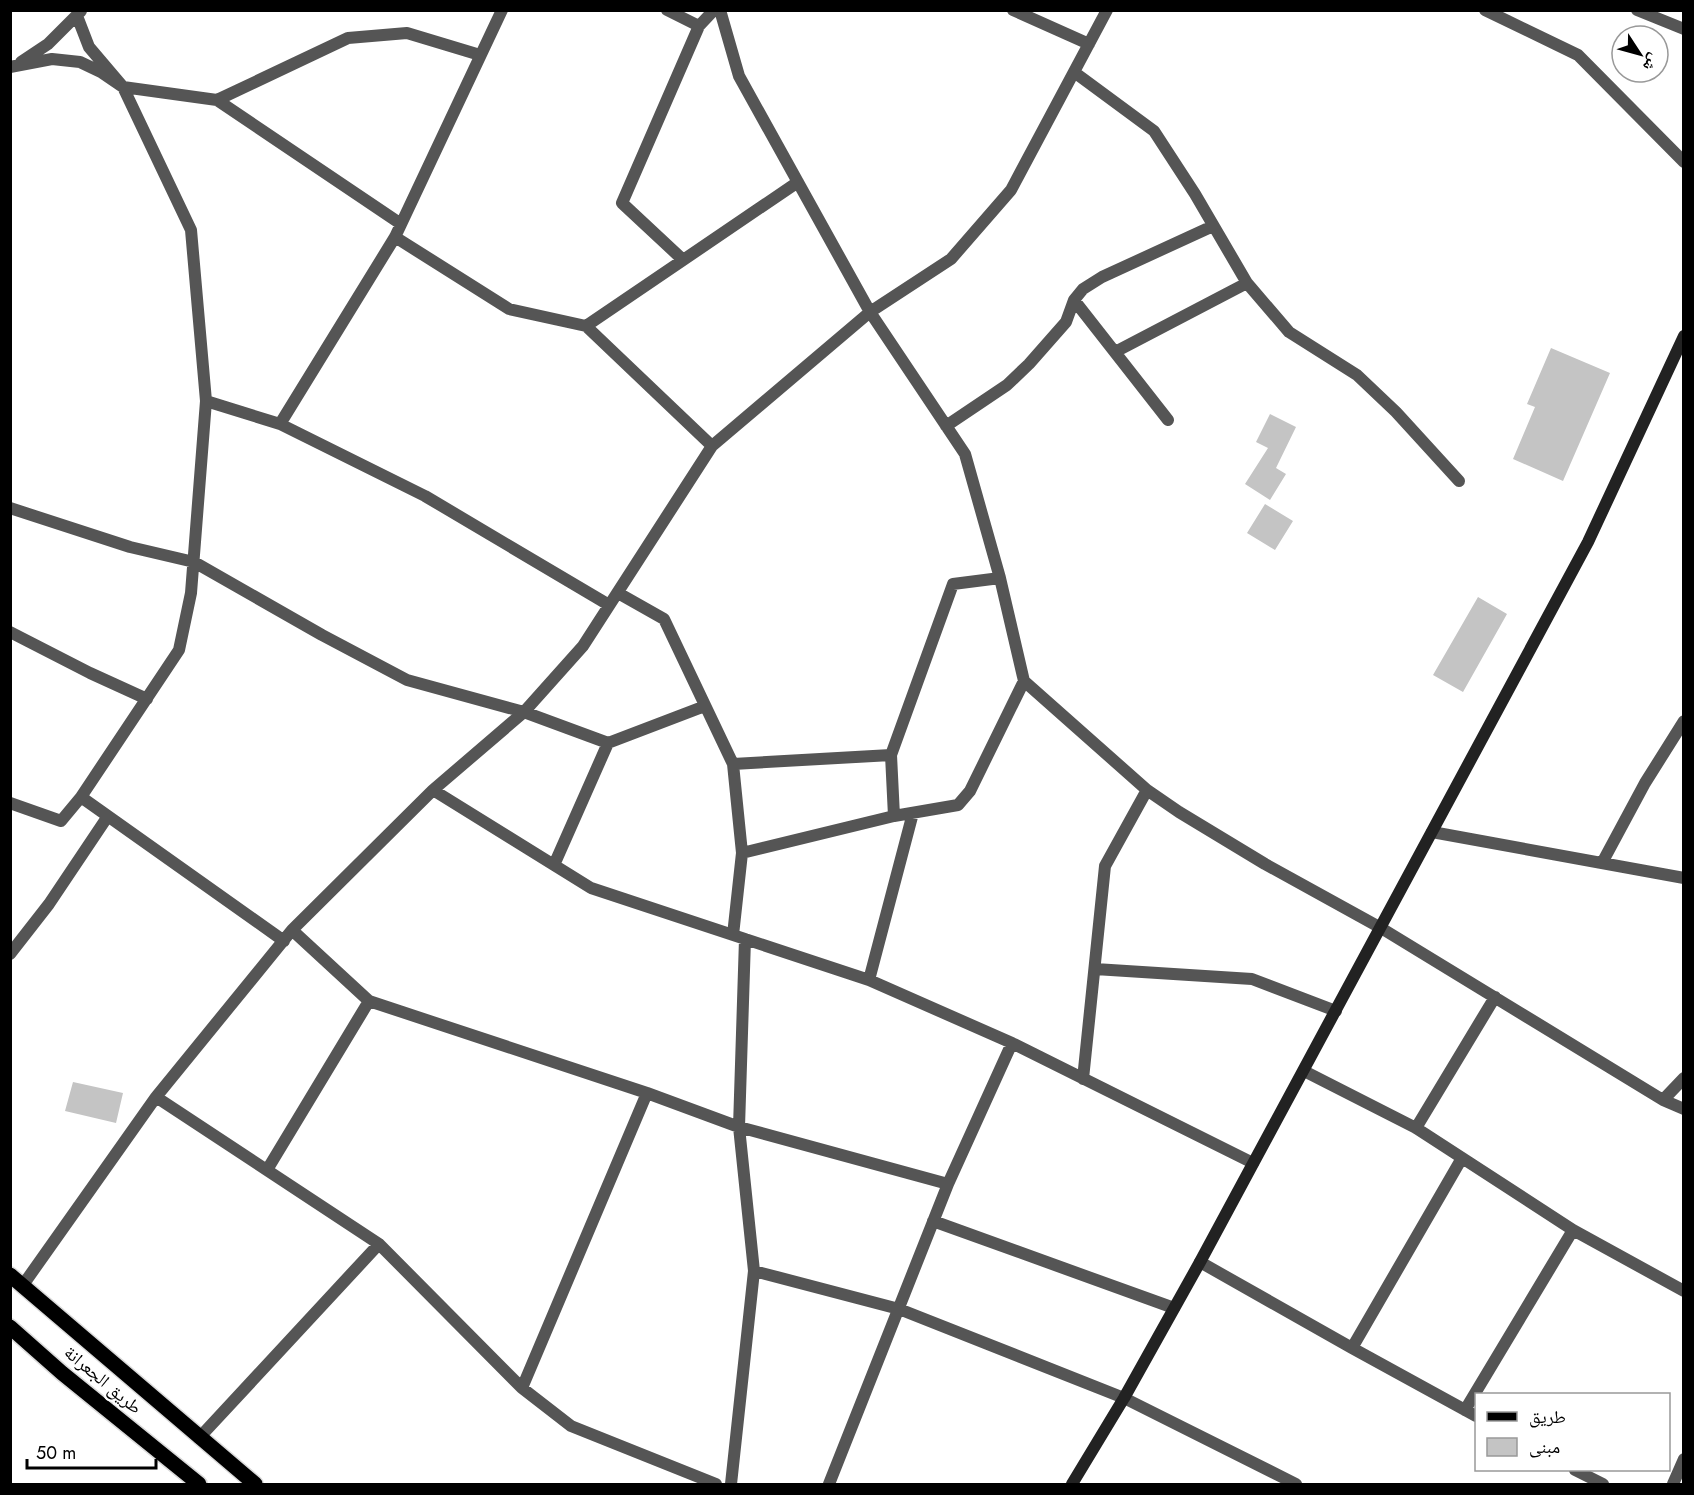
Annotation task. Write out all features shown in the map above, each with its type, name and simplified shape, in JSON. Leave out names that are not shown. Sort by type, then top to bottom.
[{"type":"main road","points":[[1072,1485],[1200,1262],[1588,542],[1683,336]]},
{"type":"main road","points":[[10,1275],[255,1485]]},
{"type":"main road","name":"طريق الجعرانة","points":[[10,1327],[199,1485]]},
{"type":"street","points":[[280,424],[395,237],[502,10]]},
{"type":"street","points":[[668,10],[699,26]]},
{"type":"street","points":[[682,259],[622,203],[699,26],[714,10]]},
{"type":"street","points":[[720,10],[739,76],[870,312],[964,454],[1000,578],[1024,681],[1147,790],[1266,864],[1381,928],[1663,1100],[1683,1109]]},
{"type":"street","points":[[1013,10],[1089,44]]},
{"type":"street","points":[[23,1286],[156,1097],[292,930],[433,790],[524,712],[583,646],[712,446],[870,312],[951,259],[1011,190],[1107,10]]},
{"type":"street","points":[[1485,10],[1578,55],[1683,162]]},
{"type":"street","points":[[1637,10],[1683,29]]},
{"type":"street","points":[[14,66],[48,44],[79,13]]},
{"type":"street","points":[[10,803],[61,821],[81,797],[179,650],[191,593],[194,562],[206,401],[191,230],[123,87],[88,47],[79,13]]},
{"type":"street","points":[[217,100],[348,38],[406,33],[480,55]]},
{"type":"street","points":[[14,66],[52,59],[80,62],[101,72],[123,87],[217,100],[401,224]]},
{"type":"street","points":[[1074,72],[1154,131],[1247,283],[1289,332],[1357,375],[1396,412],[1459,481]]},
{"type":"street","points":[[586,326],[798,182]]},
{"type":"street","points":[[946,426],[1007,385],[1029,364],[1066,322],[1074,300],[1083,290],[1102,277],[1213,226]]},
{"type":"street","points":[[395,237],[509,309],[586,326],[712,446]]},
{"type":"street","points":[[1115,352],[1247,283]]},
{"type":"street","points":[[1074,300],[1168,420]]},
{"type":"street","points":[[206,401],[280,424],[425,496],[609,605]]},
{"type":"street","points":[[10,508],[130,547],[194,562],[322,635],[407,680],[524,712],[608,742],[705,706]]},
{"type":"street","points":[[894,816],[891,755],[953,584],[1000,578]]},
{"type":"street","points":[[618,592],[664,619],[733,764],[742,854],[733,935]]},
{"type":"street","points":[[10,632],[147,699]]},
{"type":"street","points":[[742,854],[894,816],[958,805],[970,791],[1024,681]]},
{"type":"street","points":[[1602,863],[1645,783],[1683,721]]},
{"type":"street","points":[[554,865],[608,742]]},
{"type":"street","points":[[733,764],[891,755]]},
{"type":"street","points":[[433,790],[591,888],[869,980],[1012,1043],[1253,1164]]},
{"type":"street","points":[[1083,1079],[1106,867],[1147,790]]},
{"type":"street","points":[[81,797],[284,941]]},
{"type":"street","points":[[869,980],[913,813]]},
{"type":"street","points":[[10,954],[49,904],[108,816]]},
{"type":"street","points":[[1432,832],[1683,878]]},
{"type":"street","points":[[292,930],[369,1001],[647,1093],[739,1128],[948,1184]]},
{"type":"street","points":[[731,1485],[754,1271],[739,1128],[745,939]]},
{"type":"street","points":[[1095,969],[1252,979],[1336,1011]]},
{"type":"street","points":[[1416,1128],[1495,997]]},
{"type":"street","points":[[267,1170],[369,1001]]},
{"type":"street","points":[[830,1485],[948,1184],[1012,1043]]},
{"type":"street","points":[[1304,1071],[1416,1128],[1573,1230],[1683,1292]]},
{"type":"street","points":[[1663,1100],[1683,1078]]},
{"type":"street","points":[[522,1388],[647,1093]]},
{"type":"street","points":[[156,1097],[379,1244],[522,1388],[571,1426],[716,1485]]},
{"type":"street","points":[[1352,1348],[1462,1158]]},
{"type":"street","points":[[933,1221],[1174,1308]]},
{"type":"street","points":[[1482,1393],[1573,1230]]},
{"type":"street","points":[[199,1438],[379,1244]]},
{"type":"street","points":[[1200,1262],[1471,1413]]},
{"type":"street","points":[[754,1271],[899,1309],[1124,1398],[1296,1485]]},
{"type":"street","points":[[1673,1485],[1683,1459]]},
{"type":"street","points":[[1577,1471],[1603,1485]]},
{"type":"building","points":[[1551,348],[1610,373],[1563,481],[1513,459],[1535,407],[1527,404]]},
{"type":"building","points":[[1270,414],[1296,427],[1276,468],[1286,474],[1270,500],[1245,484],[1268,448],[1256,442]]},
{"type":"building","points":[[1265,504],[1293,521],[1275,550],[1247,533]]},
{"type":"building","points":[[1478,597],[1507,614],[1463,692],[1433,675]]},
{"type":"building","points":[[73,1082],[123,1093],[116,1123],[65,1111]]}]
